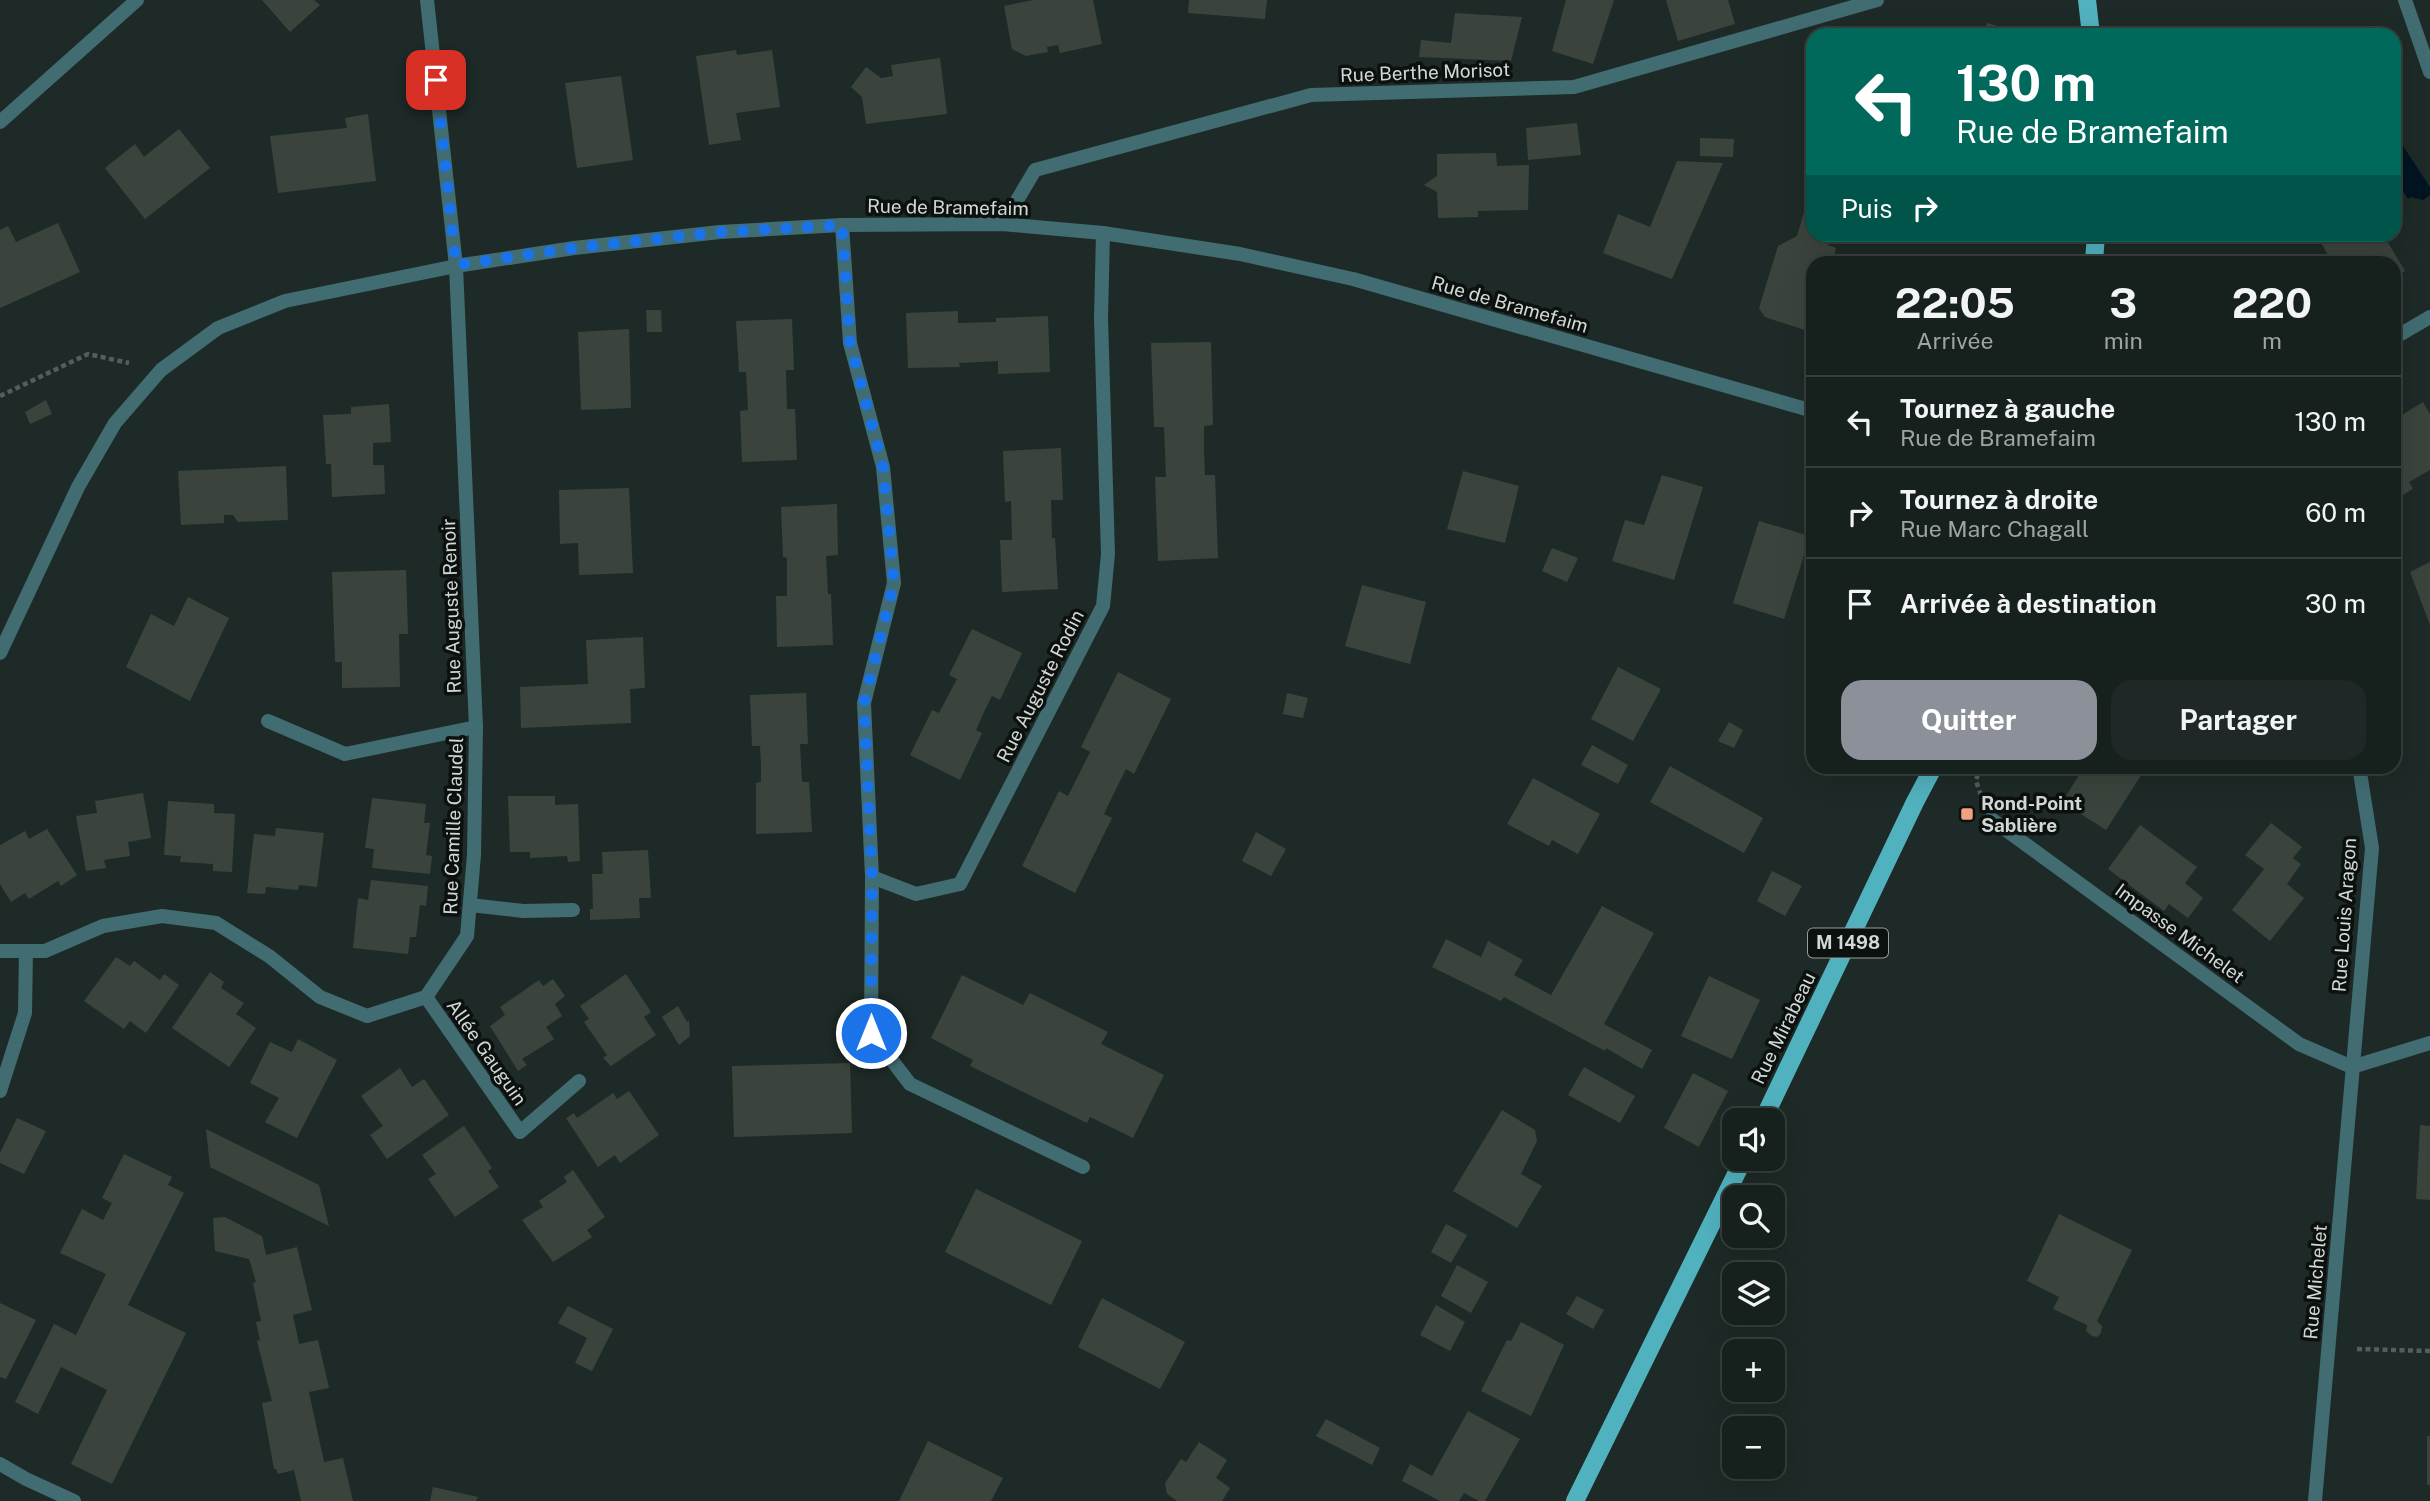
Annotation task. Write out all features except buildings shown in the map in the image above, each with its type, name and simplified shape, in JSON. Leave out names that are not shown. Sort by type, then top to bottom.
[{"type":"main road","points":[[2087,0],[2090,28]]},
{"type":"main road","name":"Rue Mirabeau","points":[[1769,1108],[1930,774]]},
{"type":"main road","points":[[1574,1501],[1738,1171]]},
{"type":"street","points":[[0,122],[136,0]]},
{"type":"street","name":"Rue Auguste Renoir","points":[[427,0],[456,265],[476,727]]},
{"type":"street","name":"Rue Berthe Morisot","points":[[1003,224],[1035,170],[1311,94],[1573,87],[1877,0]]},
{"type":"street","points":[[2405,0],[2430,72]]},
{"type":"street","name":"Rue de Bramefaim","points":[[0,653],[78,486],[115,423],[161,370],[218,328],[285,301],[456,265],[574,248],[720,232],[842,225],[1003,224],[1103,233],[1240,254],[1353,279],[1806,409]]},
{"type":"street","points":[[842,225],[850,343],[883,467],[894,583],[864,703],[872,877],[871,1033],[910,1084],[1083,1167]]},
{"type":"street","name":"Rue Auguste Rodin","points":[[872,877],[916,894],[960,884],[1103,606],[1108,554],[1101,318],[1103,233]]},
{"type":"street","points":[[2401,334],[2430,317]]},
{"type":"street","points":[[268,721],[345,754],[476,727]]},
{"type":"street","name":"Rue Camille Claudel","points":[[426,997],[467,936],[474,855],[476,727]]},
{"type":"street","name":"Rue Louis Aragon","points":[[2353,1067],[2372,848],[2360,774]]},
{"type":"street","name":"Impasse Michelet","points":[[1991,819],[2299,1044],[2353,1067]]},
{"type":"street","points":[[470,905],[523,911],[573,910]]},
{"type":"street","points":[[0,951],[45,951],[103,926],[162,916],[216,923],[269,956],[320,997],[368,1016],[426,997]]},
{"type":"street","points":[[0,1091],[24,1013],[26,951]]},
{"type":"street","name":"Allée Gauguin","points":[[426,997],[520,1132],[579,1081]]},
{"type":"street","points":[[2353,1067],[2430,1043]]},
{"type":"street","name":"Rue Michelet","points":[[2315,1501],[2353,1067]]},
{"type":"street","points":[[0,1464],[74,1501]]},
{"type":"path","points":[[0,396],[88,354],[161,370]]},
{"type":"path","points":[[2329,1348],[2430,1351]]},
{"type":"water","points":[[2401,143],[2430,187],[2430,195],[2423,200],[2411,197],[2408,199],[2401,188]]},
{"type":"place","name":"Rond-Point Sablière","points":[[1967,814]]},
{"type":"route","points":[[436,80],[456,265],[574,248],[720,232],[842,225],[850,343],[883,467],[894,583],[864,703],[872,877],[871,1033]]}]
